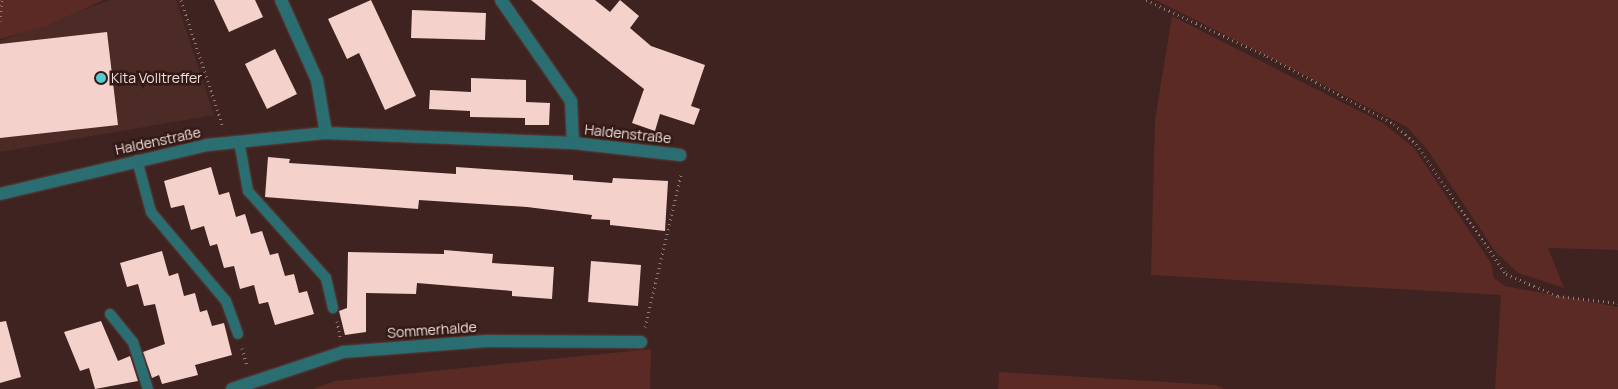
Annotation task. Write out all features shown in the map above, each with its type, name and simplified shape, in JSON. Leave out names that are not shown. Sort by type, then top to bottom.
[{"type":"street","points":[[281,0],[317,80],[326,133]]},
{"type":"street","name":"Haldenstraße","points":[[501,0],[571,101],[573,143]]},
{"type":"street","name":"Haldenstraße","points":[[0,194],[137,160],[234,141],[326,133],[573,143],[680,155]]},
{"type":"street","name":"Sommerhalde","points":[[232,389],[343,352],[487,341],[641,342]]},
{"type":"lane","points":[[234,141],[248,191],[326,278],[333,308]]},
{"type":"lane","points":[[137,160],[151,212],[226,301],[238,334]]},
{"type":"lane","points":[[110,314],[133,342],[148,389]]},
{"type":"path","points":[[0,21],[2,0]]},
{"type":"path","points":[[182,0],[234,141]]},
{"type":"path","points":[[1146,0],[1267,56],[1394,124],[1416,144],[1506,274],[1558,296],[1618,303]]},
{"type":"path","points":[[641,342],[683,178]]},
{"type":"shaded area","points":[[0,0],[104,0],[46,26],[0,39]]},
{"type":"shaded area","name":"Kita Volltreffer","points":[[110,0],[176,0],[214,115],[0,152],[0,41]]},
{"type":"shaded area","points":[[1156,0],[1618,0],[1618,250],[1548,248],[1564,288],[1518,273],[1495,251],[1426,148],[1407,127]]},
{"type":"shaded area","points":[[1172,16],[1383,123],[1414,148],[1491,263],[1494,278],[1505,286],[1618,307],[1618,389],[1495,389],[1501,295],[1151,275],[1155,120]]},
{"type":"shaded area","points":[[651,349],[650,389],[313,389],[335,381]]},
{"type":"shaded area","points":[[999,372],[1216,385],[1224,389],[998,389]]},
{"type":"building","points":[[214,0],[255,0],[263,17],[229,32]]},
{"type":"building","points":[[371,0],[416,96],[385,110],[359,53],[347,59],[328,19]]},
{"type":"building","points":[[531,0],[595,0],[610,12],[620,0],[639,16],[630,28],[651,46],[705,65],[691,106],[700,109],[694,125],[660,114],[655,131],[632,123],[644,89]]},
{"type":"building","points":[[412,10],[486,13],[485,40],[411,38]]},
{"type":"building","points":[[107,32],[118,125],[0,138],[0,44]]},
{"type":"building","points":[[275,49],[297,94],[267,109],[245,64]]},
{"type":"building","points":[[471,78],[526,80],[526,102],[550,103],[549,125],[525,125],[525,118],[470,117],[470,111],[429,109],[430,90],[471,92]]},
{"type":"building","points":[[268,157],[290,159],[289,163],[456,174],[456,167],[573,175],[573,180],[612,183],[613,178],[668,181],[665,231],[610,225],[610,220],[591,219],[592,215],[527,207],[419,200],[418,209],[265,197]]},
{"type":"building","points":[[211,167],[219,195],[229,192],[236,217],[245,214],[251,234],[262,231],[270,255],[278,253],[285,276],[294,274],[299,293],[307,291],[314,314],[275,325],[268,302],[259,304],[254,285],[240,289],[234,266],[224,268],[217,244],[210,246],[204,226],[191,230],[184,205],[171,208],[164,181]]},
{"type":"building","points":[[444,250],[493,254],[492,263],[554,267],[552,299],[512,296],[512,291],[417,283],[416,294],[366,293],[366,332],[345,335],[339,311],[347,308],[348,252],[444,254]]},
{"type":"building","points":[[162,251],[169,276],[178,273],[184,296],[195,293],[200,312],[207,310],[212,326],[224,323],[232,355],[195,365],[198,375],[162,384],[159,375],[152,378],[143,352],[165,344],[155,304],[144,306],[138,284],[127,287],[120,263]]},
{"type":"building","points":[[591,261],[641,265],[638,306],[588,302]]},
{"type":"building","points":[[6,321],[21,377],[0,383],[0,322]]},
{"type":"building","points":[[101,321],[118,361],[130,356],[138,381],[95,389],[89,368],[80,371],[64,332]]},
{"type":"place","name":"Kita Volltreffer","points":[[101,78]]}]
